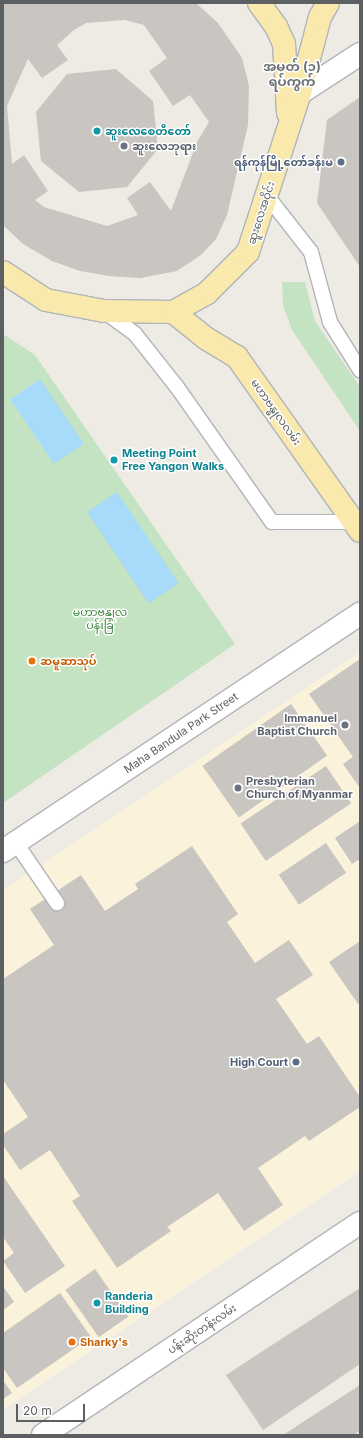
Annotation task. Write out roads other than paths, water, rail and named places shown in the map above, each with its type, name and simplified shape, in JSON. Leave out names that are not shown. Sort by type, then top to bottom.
[{"type":"main road","name":"ဆူးလေအဝိုင်း","points":[[5,275],[46,300],[104,312],[173,312],[207,293],[248,252],[268,197],[289,124],[284,44],[276,26],[259,3]]},
{"type":"main road","points":[[289,124],[300,93],[320,17],[328,3]]},
{"type":"main road","name":"မဟာဗန္ဓုလလမ်း","points":[[173,312],[207,339],[236,357],[357,526]]},
{"type":"street","points":[[300,93],[360,54]]},
{"type":"street","name":"Maha Bandula Park Street","points":[[9,847],[360,614]]},
{"type":"street","name":"ပန်းဆိုးတန်းလမ်း","points":[[43,1435],[360,1223]]},
{"type":"lane","points":[[268,197],[312,252],[330,322],[360,370]]},
{"type":"lane","points":[[104,312],[135,334],[177,387],[272,522],[357,526]]},
{"type":"lane","points":[[9,847],[57,903]]},
{"type":"water","points":[[40,379],[84,444],[54,464],[10,399]]},
{"type":"water","points":[[117,492],[179,583],[149,603],[87,512]]},
{"type":"place","name":"ဆူးလေစေတီတော်","points":[[97,131]]},
{"type":"place","name":"ဆူးလေဘုရား","points":[[124,146]]},
{"type":"place","name":"ရန်ကုန်မြို့တော်ခန်းမ","points":[[341,162]]},
{"type":"place","name":"Meeting Point Free Yangon Walks","points":[[114,460]]},
{"type":"place","name":"ဆမူဆာသုပ်","points":[[32,661]]},
{"type":"place","name":"Immanuel Baptist Church","points":[[345,725]]},
{"type":"place","name":"Presbyterian Church of Myanmar","points":[[238,788]]},
{"type":"place","name":"High Court","points":[[296,1062]]},
{"type":"place","name":"Randeria Building","points":[[97,1303]]},
{"type":"place","name":"Sharky's","points":[[72,1342]]},
{"type":"district","name":"အမှတ် (၁) ရပ်ကွက်","points":[[292,74]]},
{"type":"park label","name":"မဟာဗန္ဓုလ ပန်းခြံ","points":[[100,619]]}]
